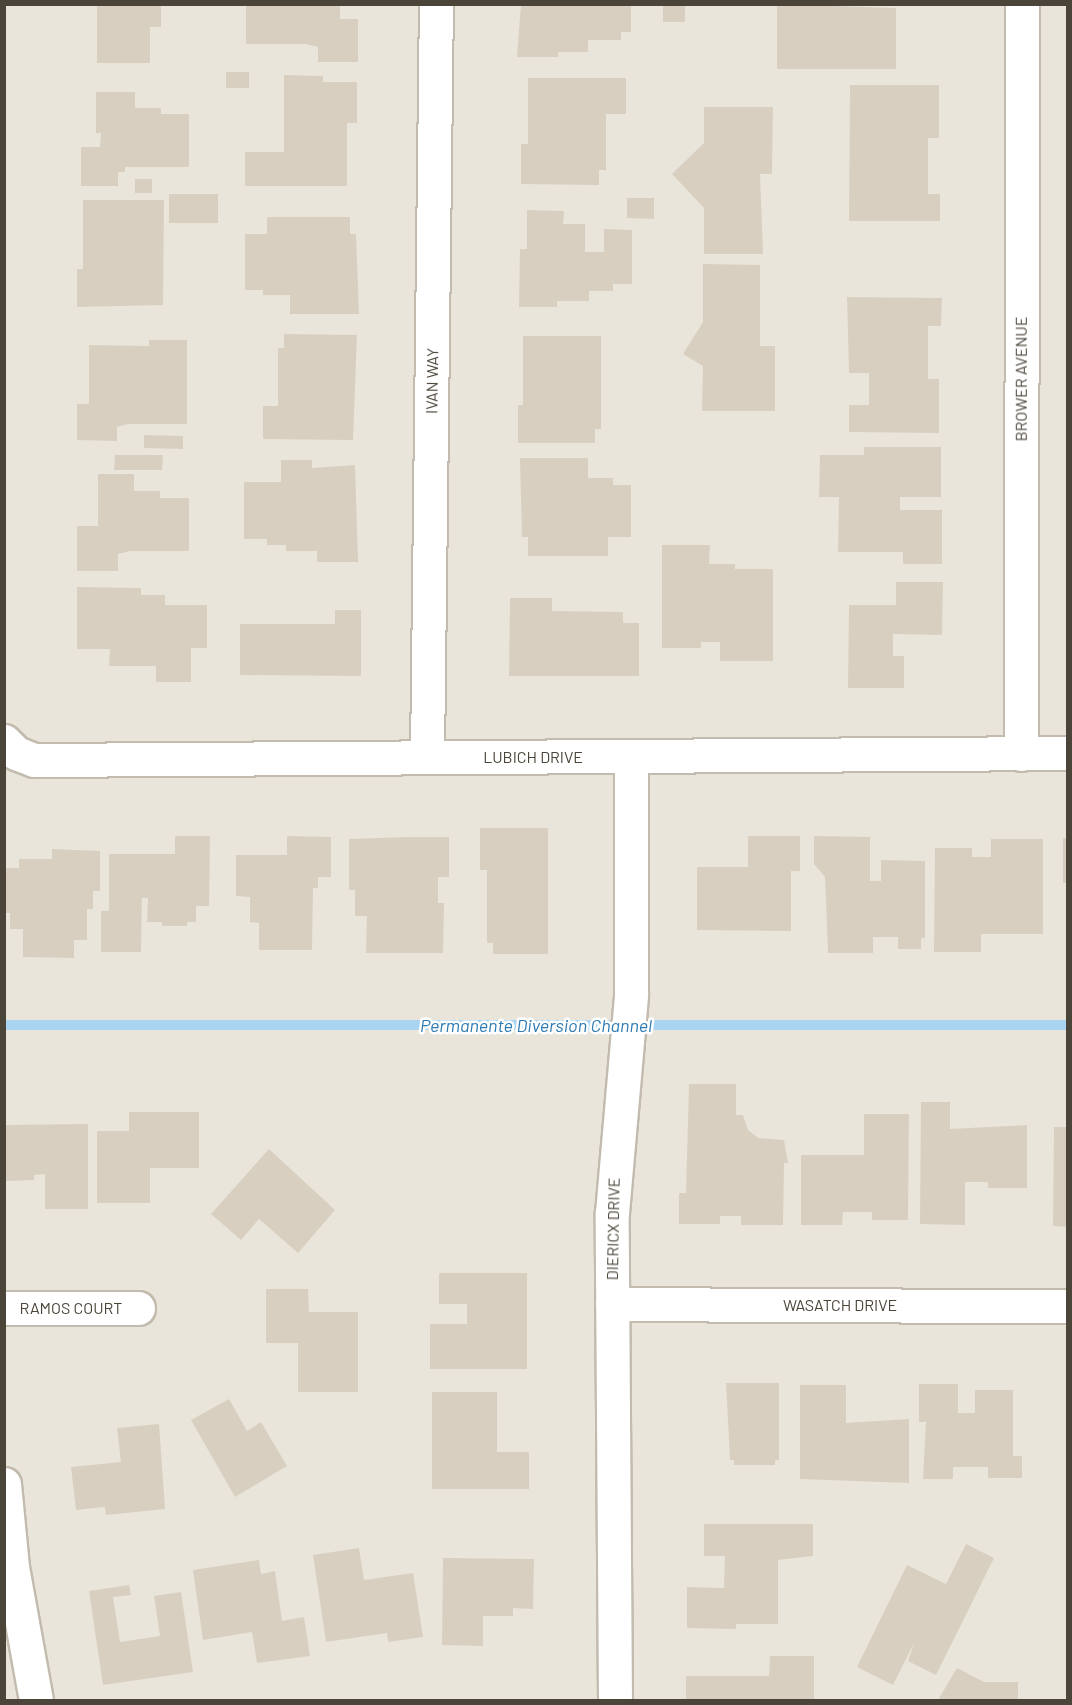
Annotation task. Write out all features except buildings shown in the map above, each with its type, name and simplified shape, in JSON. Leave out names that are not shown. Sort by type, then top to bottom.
[{"type":"street","name":"IVAN WAY","points":[[427,757],[436,4]]},
{"type":"street","name":"BROWER AVENUE","points":[[1020,754],[1022,4]]},
{"type":"street","name":"LUBICH DRIVE","points":[[4,741],[16,753],[34,760],[1068,753]]},
{"type":"street","name":"DIERICX DRIVE","points":[[615,1701],[612,1213],[631,994],[630,757]]},
{"type":"street","name":"WASATCH DRIVE","points":[[612,1304],[1068,1306]]},
{"type":"street","name":"RAMOS COURT","points":[[4,1308],[138,1308]]},
{"type":"street","points":[[4,1484],[12,1567],[36,1701]]},
{"type":"shaded area","points":[[5,5],[1067,5],[1067,1700],[5,1700]]},
{"type":"waterway","name":"Permanente Diversion Channel","points":[[4,1025],[1068,1025]]}]
